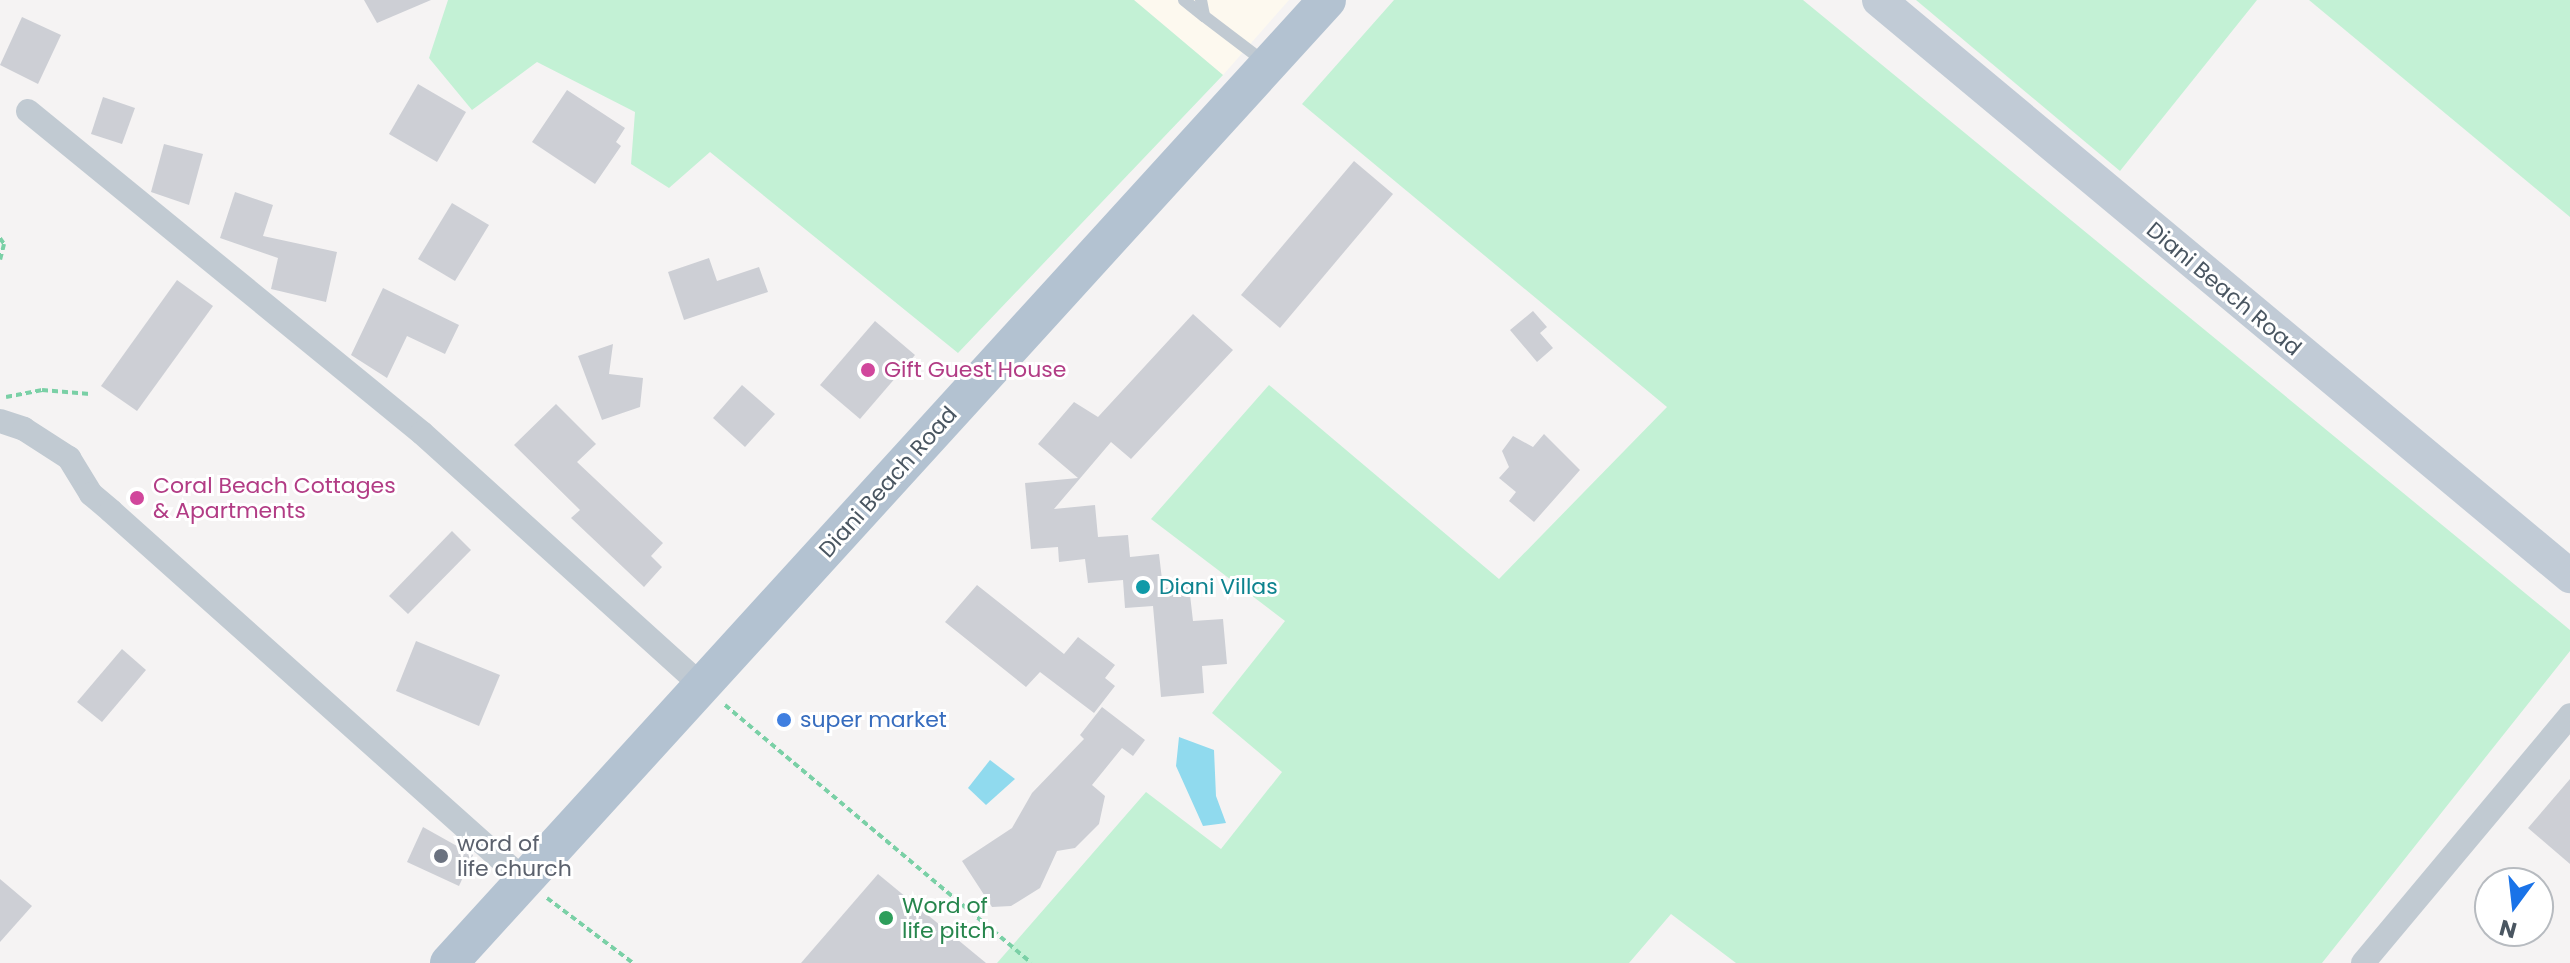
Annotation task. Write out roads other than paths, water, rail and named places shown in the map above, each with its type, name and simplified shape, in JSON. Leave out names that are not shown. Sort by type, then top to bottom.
[{"type":"main road","name":"Diani Beach Road","points":[[449,963],[1327,0]]},
{"type":"main road","name":"Diani Beach Road","points":[[1879,0],[2570,576]]},
{"type":"street","points":[[28,111],[422,433],[702,686]]},
{"type":"street","points":[[0,421],[37,436],[69,458],[91,494],[523,879]]},
{"type":"street","points":[[2363,963],[2570,715]]},
{"type":"lane","points":[[1184,0],[1269,65]]},
{"type":"lane","points":[[1201,0],[1204,16]]},
{"type":"water","points":[[1179,737],[1214,750],[1216,796],[1226,823],[1203,826],[1176,766]]},
{"type":"water","points":[[990,760],[1015,779],[986,805],[968,788]]},
{"type":"place","name":"Gift Guest House","points":[[868,370]]},
{"type":"place","name":"Coral Beach Cottages & Apartments","points":[[137,498]]},
{"type":"place","name":"Diani Villas","points":[[1143,587]]},
{"type":"place","name":"super market","points":[[784,720]]},
{"type":"place","name":"word of life church","points":[[441,856]]},
{"type":"place","name":"Word of life pitch","points":[[886,918]]}]
